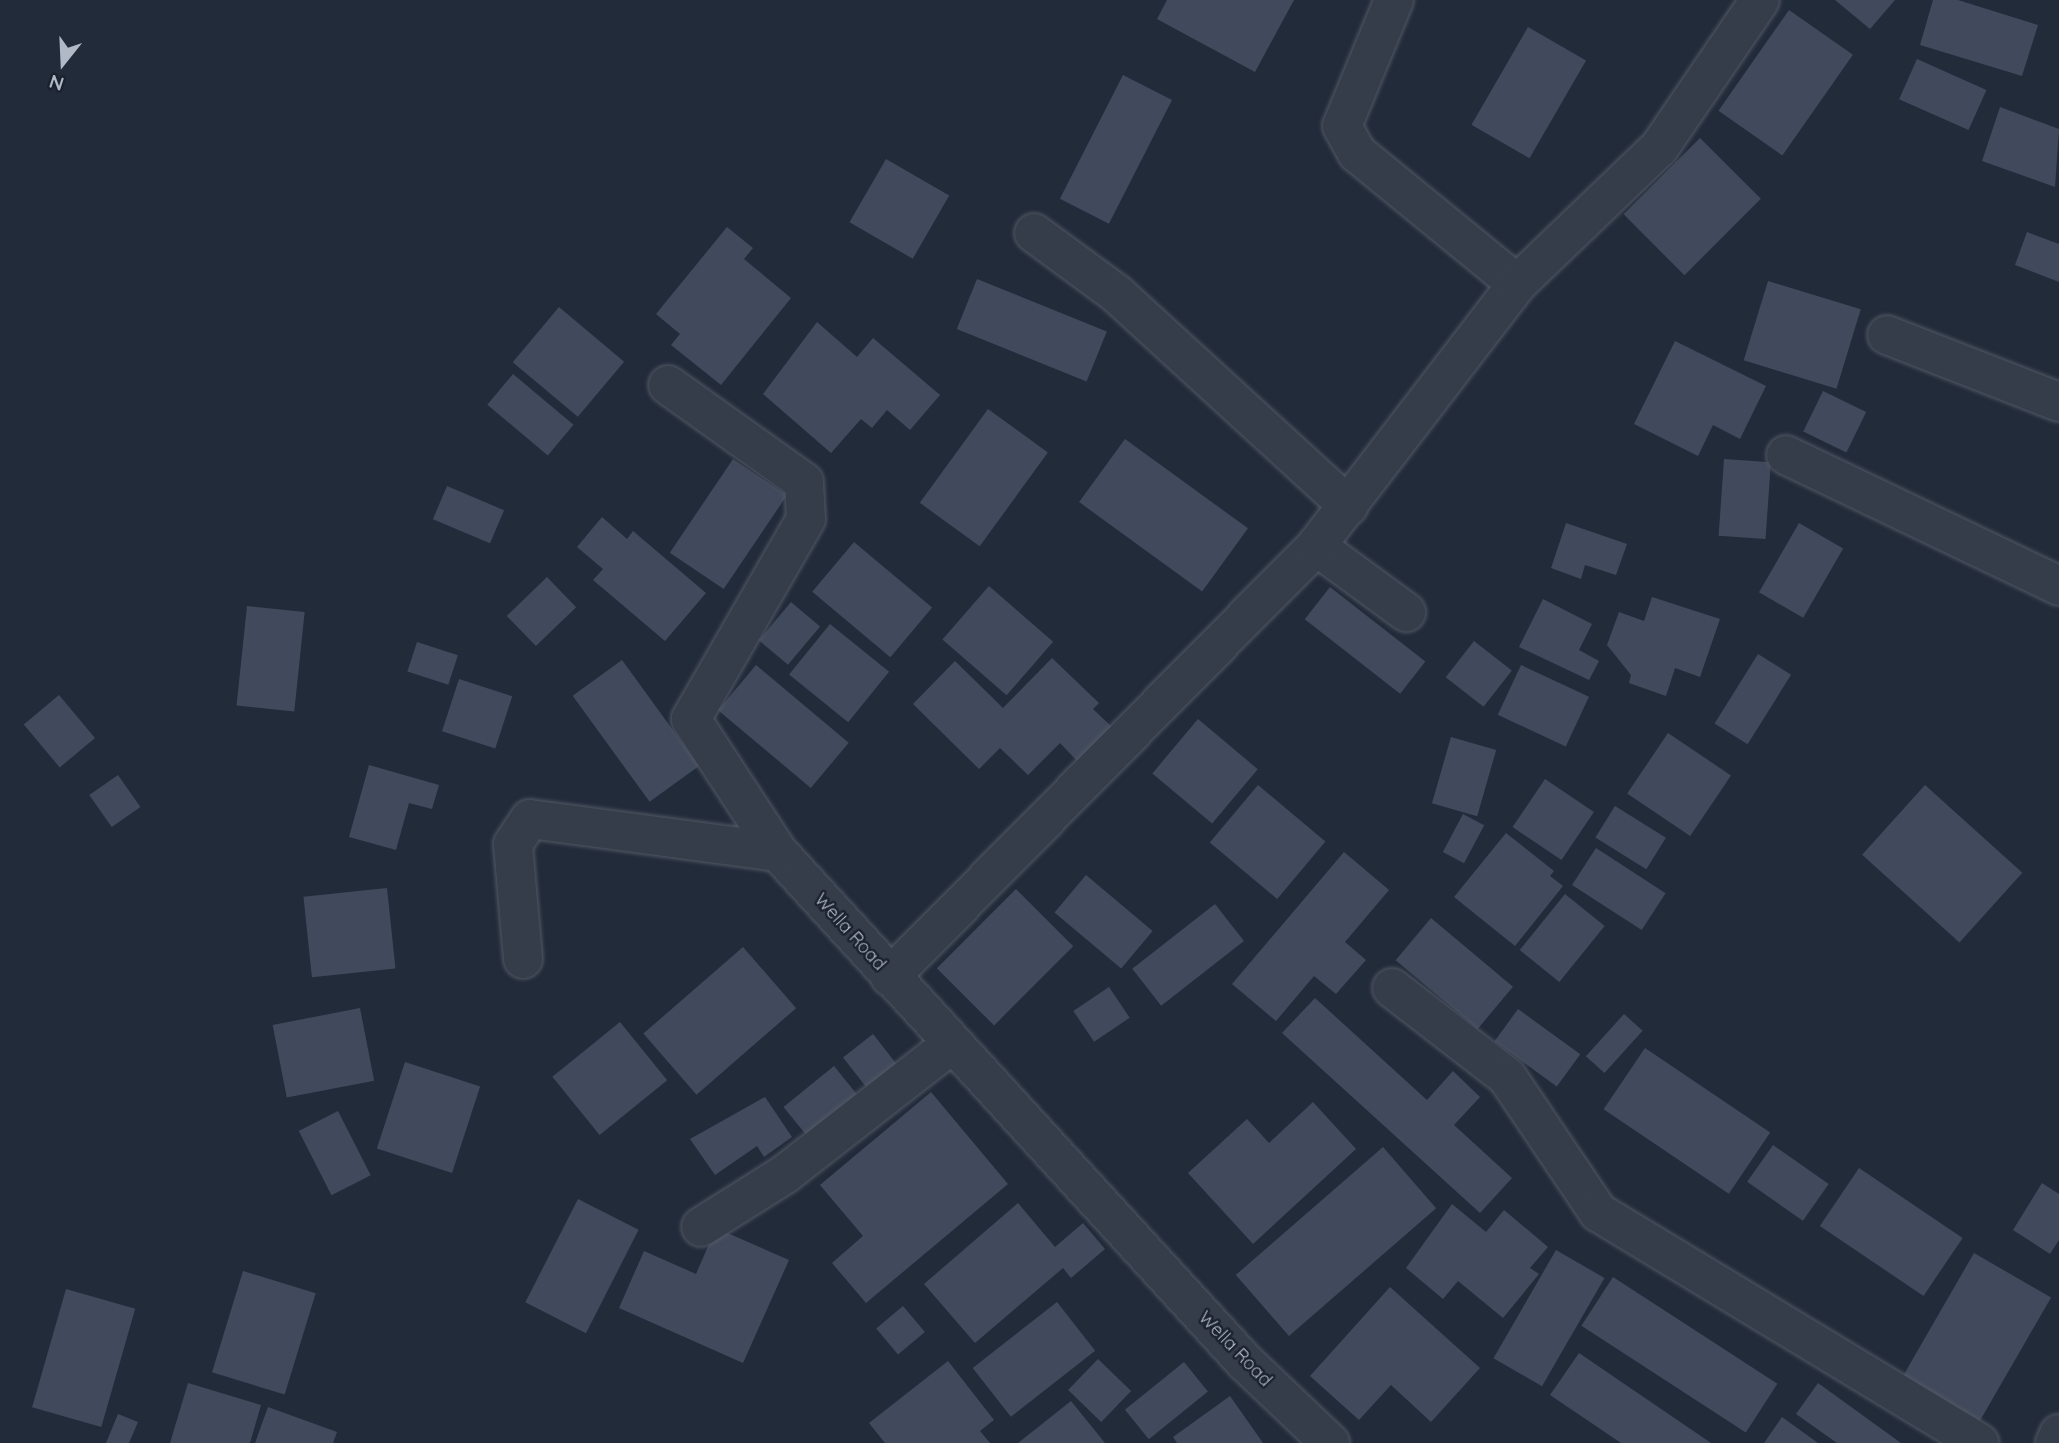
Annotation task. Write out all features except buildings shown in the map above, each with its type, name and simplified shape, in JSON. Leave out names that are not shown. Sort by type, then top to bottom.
[{"type":"street","points":[[1394,0],[1342,126],[1357,153],[1517,284]]},
{"type":"street","points":[[890,977],[1316,546],[1517,284],[1659,148],[1760,0]]},
{"type":"street","points":[[1034,233],[1128,303],[1348,506]]},
{"type":"street","points":[[1887,335],[2059,402]]},
{"type":"street","name":"Wella Road","points":[[668,384],[804,482],[806,519],[691,719],[778,852],[1244,1361],[1330,1443]]},
{"type":"street","points":[[1786,455],[2059,586]]},
{"type":"street","points":[[1316,546],[1406,612]]},
{"type":"street","points":[[523,959],[513,844],[530,819],[778,852]]},
{"type":"street","points":[[1392,988],[1507,1077],[1598,1212],[1979,1443]]},
{"type":"street","points":[[701,1227],[785,1174],[951,1044]]},
{"type":"street","points":[[2055,1443],[2059,1434]]}]
